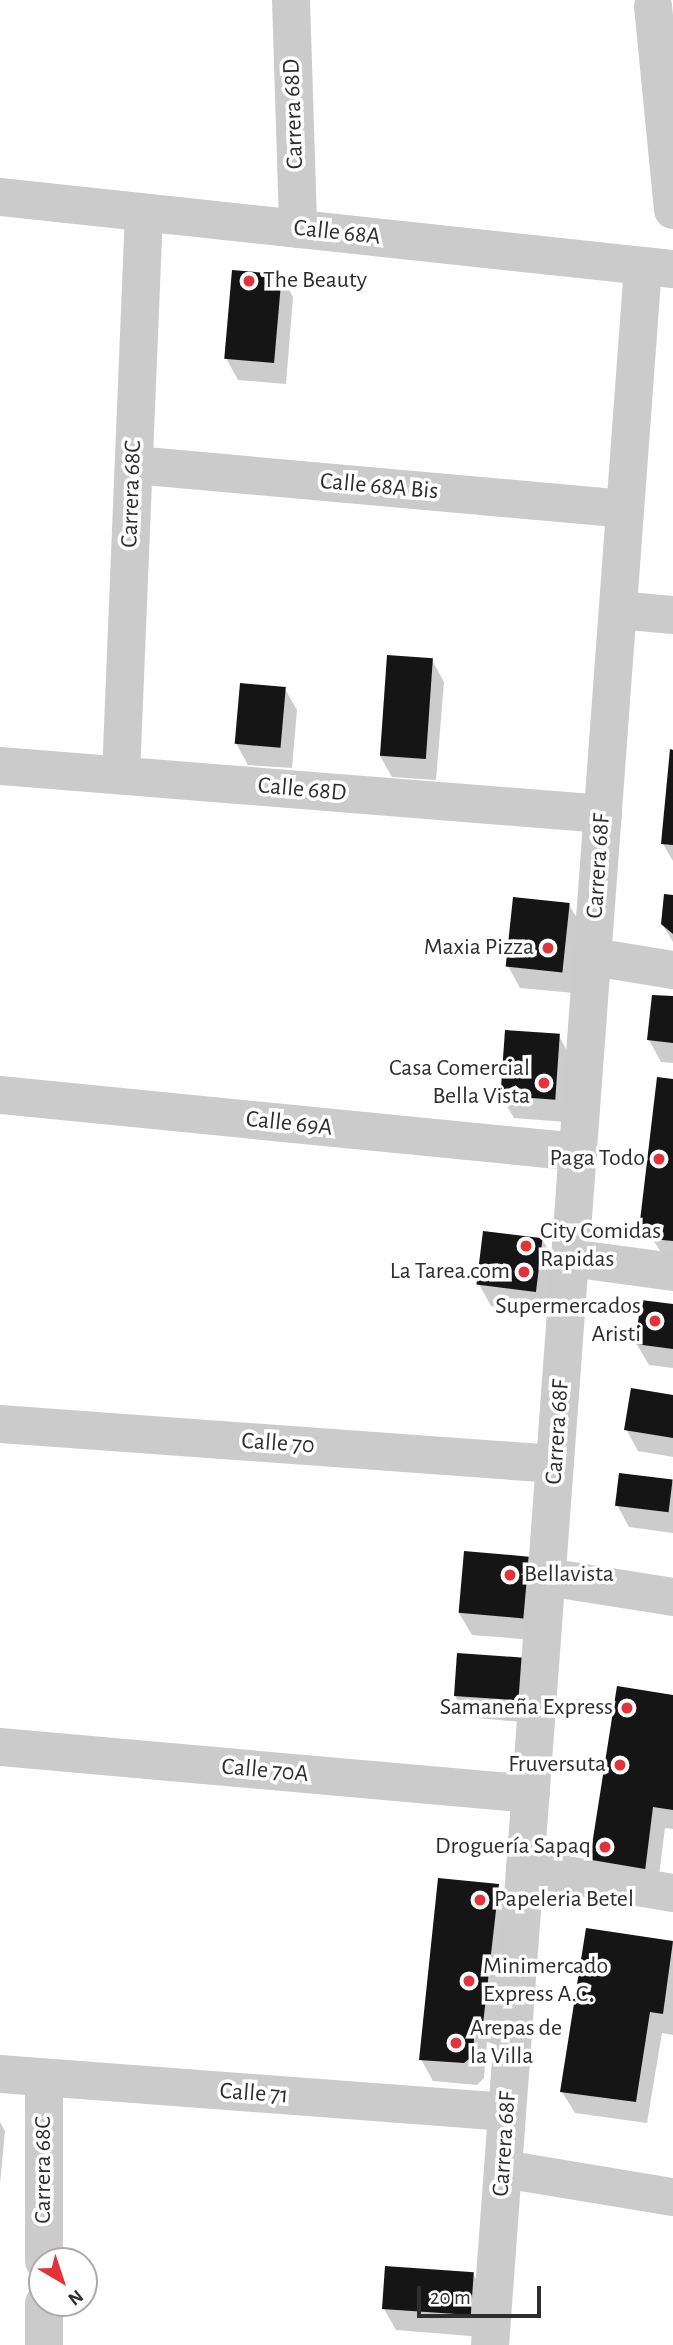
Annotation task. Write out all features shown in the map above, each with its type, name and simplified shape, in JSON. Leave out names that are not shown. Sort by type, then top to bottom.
[{"type":"street","name":"Carrera 68D","points":[[291,0],[298,229]]},
{"type":"street","points":[[653,6],[673,210]]},
{"type":"street","name":"Calle 68A","points":[[0,197],[658,268]]},
{"type":"street","name":"Carrera 68C","points":[[121,775],[144,213]]},
{"type":"street","name":"Carrera 68F","points":[[490,2345],[625,509],[658,268]]},
{"type":"street","name":"Calle 68A Bis","points":[[134,465],[625,509]]},
{"type":"street","points":[[618,610],[673,614]]},
{"type":"street","name":"Calle 68D","points":[[0,766],[603,814]]},
{"type":"street","points":[[593,957],[673,970]]},
{"type":"street","name":"Calle 69A","points":[[0,1095],[578,1152]]},
{"type":"street","points":[[570,1258],[673,1272]]},
{"type":"street","name":"Calle 70","points":[[0,1424],[555,1464]]},
{"type":"street","points":[[547,1577],[673,1597]]},
{"type":"street","name":"Calle 70A","points":[[0,1747],[531,1794]]},
{"type":"street","points":[[525,1868],[673,1893]]},
{"type":"street","name":"Calle 71","points":[[0,2074],[507,2112]]},
{"type":"street","name":"Carrera 68C","points":[[44,2078],[44,2247]]},
{"type":"street","points":[[503,2169],[673,2197]]},
{"type":"street","points":[[44,2317],[44,2345]]},
{"type":"building","points":[[232,270],[282,274],[274,363],[224,359]]},
{"type":"building","points":[[387,655],[433,658],[426,759],[380,756]]},
{"type":"building","points":[[240,683],[286,687],[281,748],[235,744]]},
{"type":"building","points":[[670,749],[673,750],[673,845],[661,844]]},
{"type":"building","points":[[664,894],[673,895],[673,934],[661,924]]},
{"type":"building","points":[[513,897],[570,903],[562,973],[506,967]]},
{"type":"building","points":[[652,995],[673,996],[673,1043],[647,1040]]},
{"type":"building","points":[[505,1030],[560,1034],[555,1100],[500,1096]]},
{"type":"building","points":[[657,1077],[673,1079],[673,1241],[652,1239],[640,1221]]},
{"type":"building","points":[[483,1231],[543,1238],[536,1292],[476,1285]]},
{"type":"building","points":[[641,1300],[673,1304],[673,1349],[635,1344]]},
{"type":"building","points":[[631,1388],[673,1395],[673,1438],[624,1430]]},
{"type":"building","points":[[619,1473],[673,1480],[669,1512],[615,1506]]},
{"type":"building","points":[[464,1551],[529,1557],[523,1618],[459,1613]]},
{"type":"building","points":[[457,1653],[524,1658],[521,1701],[454,1696]]},
{"type":"building","points":[[617,1686],[673,1695],[673,1810],[653,1807],[645,1871],[589,1864]]},
{"type":"building","points":[[438,1878],[499,1884],[483,2024],[475,2021],[473,2056],[464,2063],[419,2060]]},
{"type":"building","points":[[586,1928],[673,1941],[663,2014],[650,2012],[636,2102],[560,2092]]},
{"type":"building","points":[[385,2266],[474,2272],[471,2315],[382,2309]]},
{"type":"place","name":"The Beauty","points":[[249,281]]},
{"type":"place","name":"Maxia Pizza","points":[[548,948]]},
{"type":"place","name":"Casa Comercial Bella Vista","points":[[544,1083]]},
{"type":"place","name":"Paga Todo","points":[[659,1159]]},
{"type":"place","name":"City Comidas Rapidas","points":[[526,1246]]},
{"type":"place","name":"La Tarea.com","points":[[524,1272]]},
{"type":"place","name":"Supermercados Aristi","points":[[655,1321]]},
{"type":"place","name":"Bellavista","points":[[510,1575]]},
{"type":"place","name":"Samaneña Express","points":[[627,1708]]},
{"type":"place","name":"Fruversuta","points":[[620,1765]]},
{"type":"place","name":"Droguería Sapaq","points":[[605,1847]]},
{"type":"place","name":"Papeleria Betel","points":[[480,1900]]},
{"type":"place","name":"Minimercado Express A.C.","points":[[469,1981]]},
{"type":"place","name":"Arepas de la Villa","points":[[456,2043]]}]
